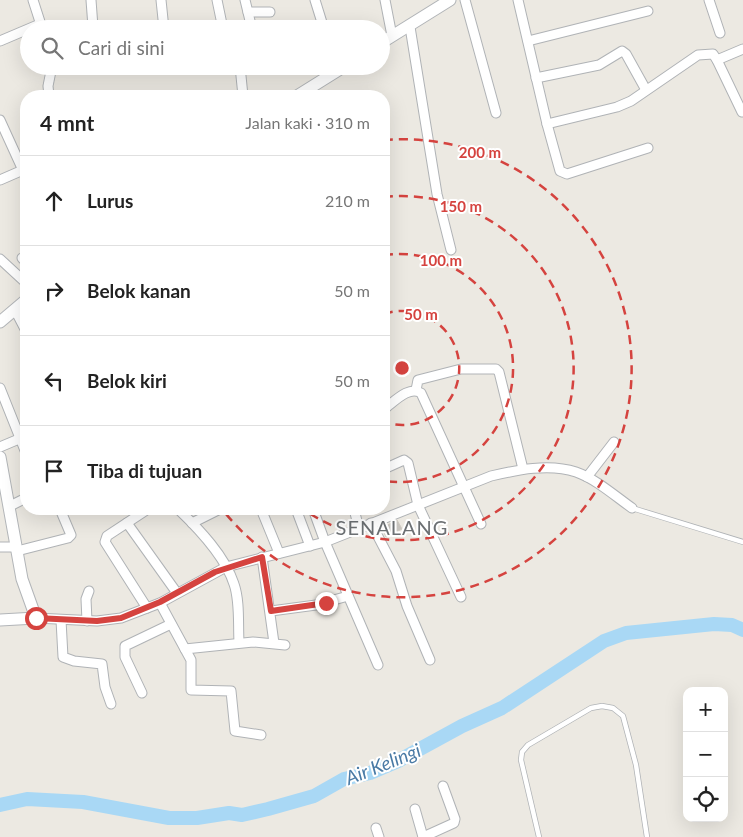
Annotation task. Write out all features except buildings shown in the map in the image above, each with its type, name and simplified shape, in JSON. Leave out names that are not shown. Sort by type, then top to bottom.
[{"type":"street","points":[[33,0],[39,20]]},
{"type":"street","points":[[91,0],[93,20]]},
{"type":"street","points":[[161,0],[163,20]]},
{"type":"street","points":[[217,0],[221,20]]},
{"type":"street","points":[[245,0],[250,20]]},
{"type":"street","points":[[315,0],[321,20]]},
{"type":"street","points":[[385,0],[389,20]]},
{"type":"street","points":[[465,0],[496,113]]},
{"type":"street","points":[[518,0],[558,167],[563,173],[648,148]]},
{"type":"street","points":[[709,0],[720,33]]},
{"type":"street","points":[[390,26],[392,36],[410,27],[445,2]]},
{"type":"street","points":[[528,41],[648,11]]},
{"type":"street","points":[[248,12],[270,12]]},
{"type":"street","points":[[410,27],[437,194],[451,250]]},
{"type":"street","points":[[0,40],[20,33]]},
{"type":"street","points":[[717,60],[743,49]]},
{"type":"street","points":[[536,78],[598,65],[622,51],[626,54],[646,90]]},
{"type":"street","points":[[547,124],[617,107],[632,101],[698,55],[713,54],[742,112]]},
{"type":"street","points":[[48,90],[50,75]]},
{"type":"street","points":[[241,75],[242,90]]},
{"type":"street","points":[[306,90],[328,75]]},
{"type":"street","points":[[0,120],[20,165]]},
{"type":"street","points":[[0,180],[20,175]]},
{"type":"street","points":[[0,259],[20,277]]},
{"type":"street","points":[[0,322],[20,305]]},
{"type":"street","points":[[15,310],[20,320]]},
{"type":"street","points":[[416,390],[418,380],[461,369],[496,369],[499,372],[523,469]]},
{"type":"street","points":[[390,403],[408,391],[416,390],[421,393],[481,524]]},
{"type":"street","points":[[1,392],[20,431]]},
{"type":"street","points":[[0,447],[20,438]]},
{"type":"street","points":[[587,477],[614,442]]},
{"type":"street","points":[[0,457],[3,489],[10,506],[22,578],[36,618]]},
{"type":"street","points":[[390,466],[406,460],[418,505],[461,598]]},
{"type":"street","points":[[0,620],[36,618],[88,621],[112,620],[160,602],[226,567],[325,542],[491,476],[523,469],[566,470],[587,477],[632,508]]},
{"type":"street","points":[[10,506],[20,501]]},
{"type":"street","points":[[0,547],[17,549],[71,535],[63,515]]},
{"type":"street","points":[[138,515],[106,536],[105,542],[147,608]]},
{"type":"street","points":[[184,515],[226,567],[234,585],[239,642]]},
{"type":"street","points":[[192,523],[208,515]]},
{"type":"street","points":[[263,515],[279,553]]},
{"type":"street","points":[[298,515],[310,546]]},
{"type":"street","points":[[315,515],[378,665]]},
{"type":"street","points":[[356,515],[359,529]]},
{"type":"street","points":[[127,522],[177,593]]},
{"type":"street","points":[[371,523],[396,571],[407,606],[430,660]]},
{"type":"street","points":[[262,557],[274,643]]},
{"type":"street","points":[[88,621],[86,599],[89,591]]},
{"type":"street","points":[[271,611],[316,606],[348,596]]},
{"type":"street","points":[[160,602],[186,649],[193,666],[190,690],[231,691],[235,731],[261,735]]},
{"type":"street","points":[[61,620],[63,657],[74,661],[102,664],[105,687],[111,704]]},
{"type":"street","points":[[142,693],[125,657],[125,646],[171,624]]},
{"type":"street","points":[[186,649],[239,642],[285,645]]},
{"type":"street","points":[[415,809],[423,837],[454,823],[455,819],[443,786]]},
{"type":"lane","points":[[632,508],[743,542]]},
{"type":"lane","points":[[539,837],[521,760],[522,752],[528,745],[591,708],[602,706],[613,708],[623,716],[636,765],[646,837]]},
{"type":"waterway","name":"Air Kelingi","points":[[0,805],[27,799],[83,802],[169,818],[197,818],[229,813],[242,815],[268,809],[314,796],[344,779],[370,773],[398,761],[462,726],[502,708],[604,641],[626,633],[714,624],[732,625],[743,630]]},
{"type":"district","name":"SENALANG","points":[[392,528]]},
{"type":"route","points":[[36,618],[97,621],[121,618],[160,602],[226,567],[262,557],[271,611],[316,606],[326,603]]}]
